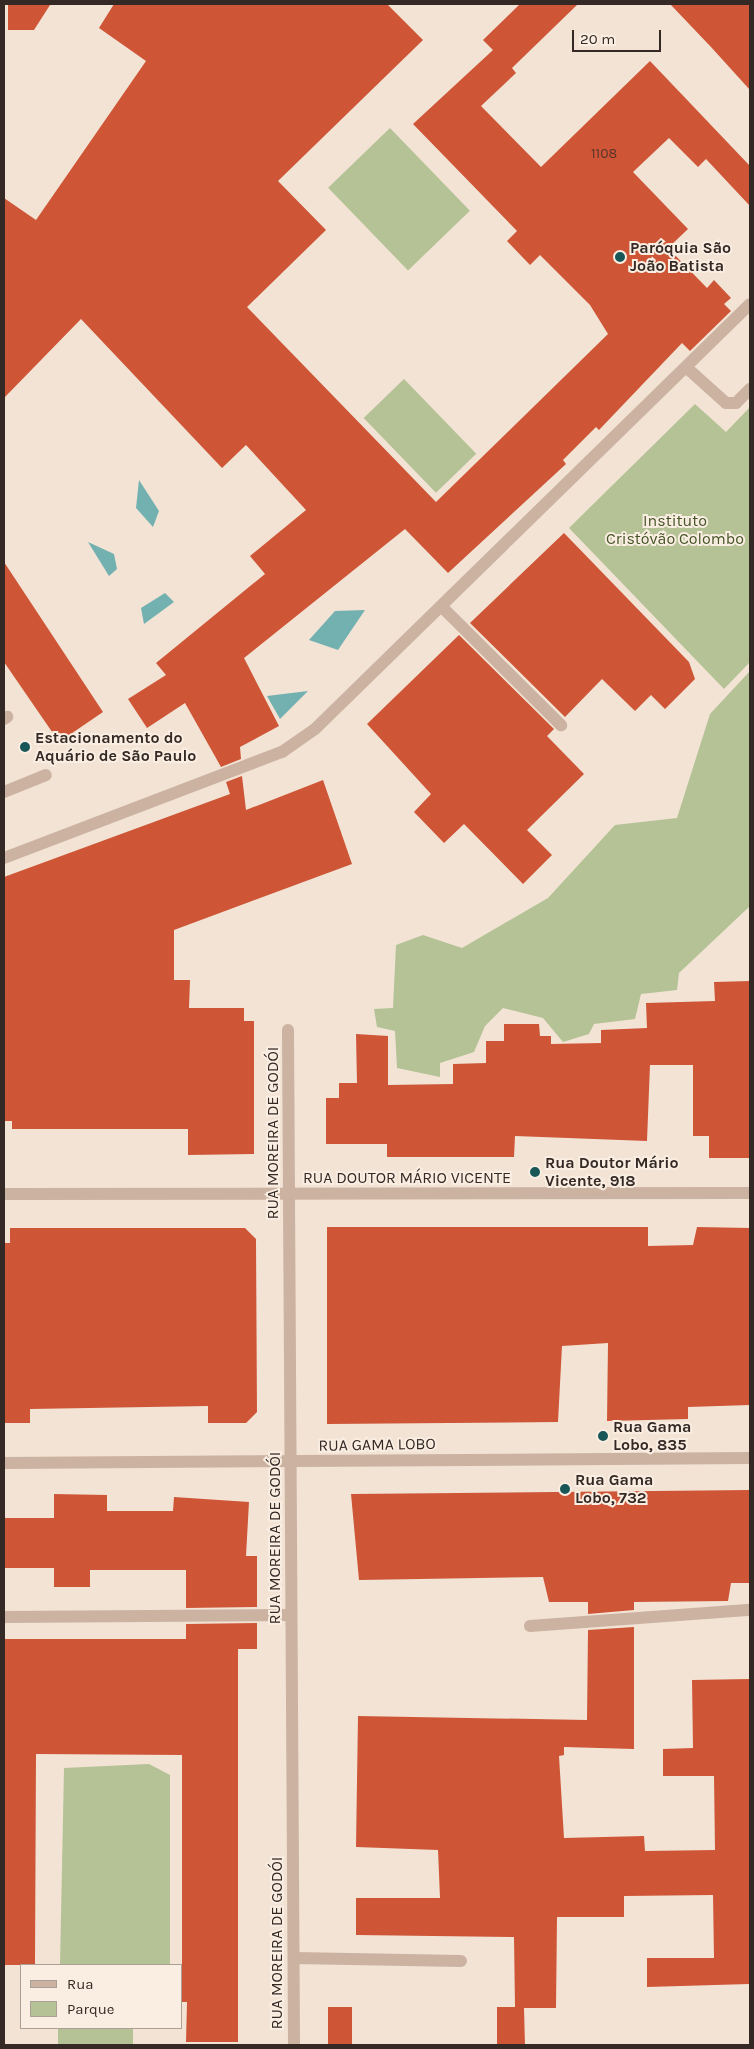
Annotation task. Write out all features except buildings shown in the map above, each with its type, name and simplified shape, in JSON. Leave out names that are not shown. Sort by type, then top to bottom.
[{"type":"street","points":[[4,858],[282,752],[315,729],[687,368],[750,304]]},
{"type":"street","points":[[687,368],[726,403],[736,403],[750,389]]},
{"type":"street","points":[[442,607],[561,725]]},
{"type":"street","points":[[4,792],[46,775]]},
{"type":"street","name":"RUA MOREIRA DE GODÓI","points":[[288,1030],[294,2045]]},
{"type":"street","name":"RUA DOUTOR MÁRIO VICENTE","points":[[4,1194],[750,1193]]},
{"type":"street","name":"RUA GAMA LOBO","points":[[4,1462],[290,1463],[750,1458]]},
{"type":"street","points":[[530,1626],[750,1610]]},
{"type":"street","points":[[4,1617],[291,1615]]},
{"type":"street","points":[[294,1958],[461,1960]]},
{"type":"green space","points":[[390,128],[470,211],[408,270],[328,188]]},
{"type":"green space","points":[[404,379],[476,454],[436,493],[364,418]]},
{"type":"green space","name":"Instituto Cristóvão Colombo","points":[[695,404],[726,432],[750,407],[750,662],[724,689],[569,528]]},
{"type":"green space","points":[[750,671],[750,906],[679,973],[677,990],[641,994],[635,1019],[594,1024],[589,1034],[563,1042],[543,1018],[503,1008],[485,1026],[474,1052],[440,1063],[440,1077],[397,1068],[395,1031],[377,1027],[374,1009],[393,1008],[396,945],[423,935],[462,948],[548,898],[615,825],[677,818],[710,714]]},
{"type":"green space","points":[[149,1764],[170,1775],[170,1964],[60,1964],[64,1768]]},
{"type":"green space","points":[[58,2029],[133,2029],[133,2045],[58,2045]]},
{"type":"water","points":[[139,480],[159,511],[153,527],[136,508]]},
{"type":"water","points":[[88,542],[114,554],[117,569],[109,576]]},
{"type":"water","points":[[165,593],[174,602],[144,624],[141,608]]},
{"type":"water","points":[[365,610],[338,650],[309,640],[335,611]]},
{"type":"water","points":[[308,691],[280,719],[267,696]]},
{"type":"place","name":"Paróquia São João Batista","points":[[620,257]]},
{"type":"place","name":"Estacionamento do Aquário de São Paulo","points":[[25,747]]},
{"type":"place","name":"Rua Doutor Mário Vicente, 918","points":[[535,1172]]},
{"type":"place","name":"Rua Gama Lobo, 835","points":[[603,1436]]},
{"type":"place","name":"Rua Gama Lobo, 732","points":[[565,1489]]}]
